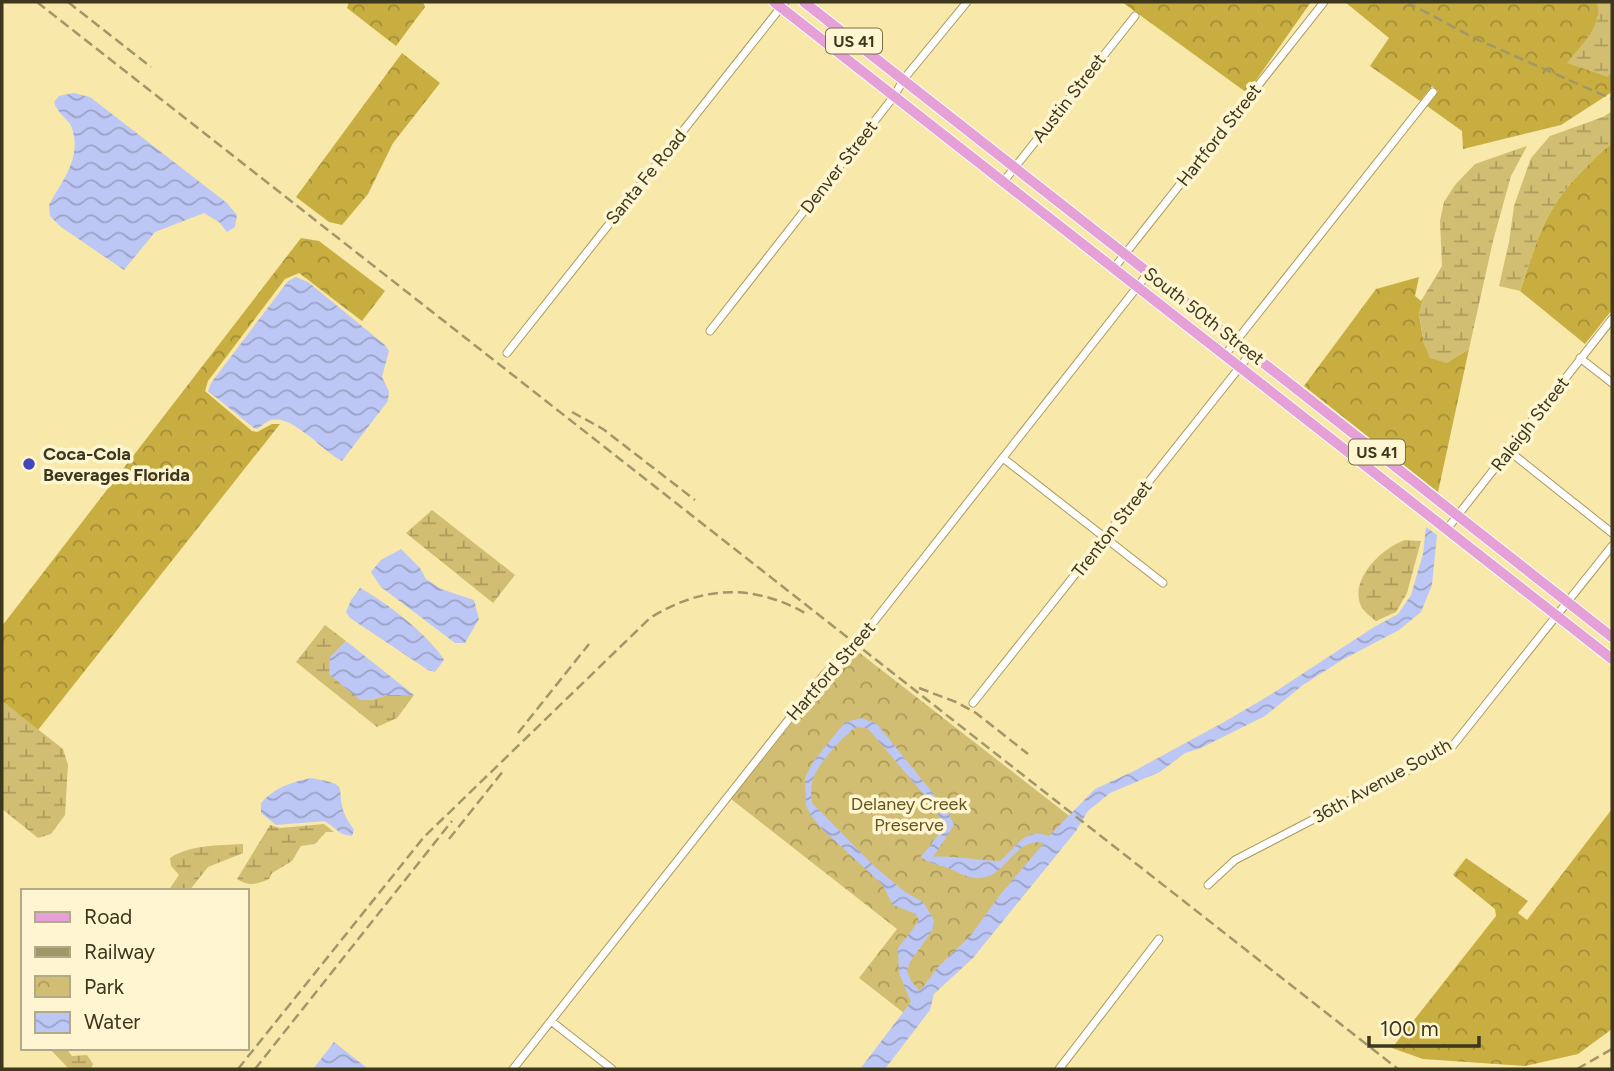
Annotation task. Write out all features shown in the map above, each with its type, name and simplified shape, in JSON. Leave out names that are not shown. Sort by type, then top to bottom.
[{"type":"main road","name":"South 50th Street","points":[[804,2],[1612,637]]},
{"type":"main road","name":"South 50th Street","points":[[780,4],[1612,659]]},
{"type":"street","name":"Denver Street","points":[[710,331],[895,96],[903,80],[967,2]]},
{"type":"street","name":"Hartford Street","points":[[1114,268],[1324,2]]},
{"type":"street","name":"Santa Fe Road","points":[[506,353],[780,4]]},
{"type":"street","name":"Austin Street","points":[[1004,181],[1135,16]]},
{"type":"street","points":[[1225,355],[1433,92]]},
{"type":"street","name":"Hartford Street","points":[[513,1069],[823,676],[865,633],[1149,272]]},
{"type":"street","name":"Raleigh Street","points":[[1447,529],[1612,319]]},
{"type":"street","name":"Trenton Street","points":[[972,704],[1251,353]]},
{"type":"street","points":[[1580,358],[1612,383]]},
{"type":"street","points":[[1336,442],[1347,429]]},
{"type":"street","points":[[1509,452],[1612,533]]},
{"type":"street","points":[[1003,458],[1163,583]]},
{"type":"street","name":"36th Avenue South","points":[[1208,885],[1235,860],[1451,748],[1612,546]]},
{"type":"street","points":[[1059,1069],[1159,939]]},
{"type":"street","points":[[551,1021],[612,1069]]},
{"type":"green space","points":[[349,2],[423,2],[425,7],[396,46],[347,8]]},
{"type":"green space","points":[[1122,2],[1311,2],[1247,93]]},
{"type":"green space","points":[[1345,2],[1596,2],[1600,9],[1595,26],[1607,77],[1612,71],[1612,92],[1561,125],[1463,149],[1462,131],[1427,106],[1438,91],[1432,86],[1420,101],[1370,66],[1389,38]]},
{"type":"green space","points":[[1596,2],[1612,2],[1612,71],[1608,77],[1567,63],[1594,26],[1598,10]]},
{"type":"green space","points":[[402,53],[440,83],[393,143],[368,194],[342,225],[329,222],[296,197]]},
{"type":"green space","points":[[1612,111],[1612,144],[1573,181],[1552,210],[1538,238],[1520,291],[1499,286],[1514,206],[1531,158],[1550,136],[1603,117]]},
{"type":"green space","points":[[1612,144],[1612,310],[1585,344],[1520,291],[1538,238],[1552,210],[1573,181]]},
{"type":"green space","points":[[1527,146],[1511,176],[1493,241],[1469,349],[1446,363],[1430,358],[1424,344],[1419,314],[1424,296],[1442,266],[1440,221],[1444,202],[1455,185],[1475,164]]},
{"type":"green space","points":[[301,238],[319,241],[385,291],[362,321],[299,273],[285,279],[208,381],[205,391],[252,431],[257,432],[272,424],[280,424],[38,730],[2,701],[2,626]]},
{"type":"green space","points":[[1419,277],[1415,296],[1421,301],[1424,296],[1419,314],[1424,344],[1446,363],[1469,349],[1438,492],[1304,386],[1376,289]]},
{"type":"green space","points":[[432,510],[515,575],[493,603],[406,533]]},
{"type":"green space","points":[[1405,540],[1421,541],[1407,593],[1396,612],[1376,621],[1361,606],[1360,585],[1378,557]]},
{"type":"green space","points":[[325,625],[346,641],[331,657],[371,700],[387,695],[414,695],[397,718],[377,727],[296,662]]},
{"type":"green space","name":"Delaney Creek Preserve","points":[[852,647],[1072,818],[913,1020],[859,978],[897,929],[731,799]]},
{"type":"green space","points":[[2,701],[63,749],[68,765],[65,815],[51,834],[38,838],[2,809]]},
{"type":"green space","points":[[1612,809],[1612,1029],[1578,1054],[1525,1066],[1423,1059],[1392,1048],[1496,916],[1495,909],[1453,875],[1466,858],[1528,901],[1518,913],[1527,920]]},
{"type":"green space","points":[[324,824],[334,832],[326,832],[315,844],[301,846],[292,861],[272,873],[269,879],[253,884],[237,879],[270,825],[280,828]]},
{"type":"green space","points":[[243,844],[243,853],[208,867],[191,889],[169,889],[179,875],[171,866],[170,858],[187,850]]},
{"type":"green space","points":[[51,1050],[68,1050],[72,1056],[87,1055],[93,1064],[91,1069],[69,1069]]},
{"type":"water","points":[[74,93],[90,97],[227,203],[237,215],[235,227],[227,232],[219,222],[204,213],[155,232],[124,270],[61,227],[50,216],[49,205],[73,159],[74,139],[71,125],[54,102],[59,96]]},
{"type":"water","points":[[296,277],[308,282],[389,351],[382,377],[389,391],[388,401],[342,461],[289,423],[271,420],[257,429],[254,428],[208,391],[211,383],[288,281]]},
{"type":"water","points":[[1426,527],[1437,535],[1432,585],[1421,612],[1399,630],[1342,660],[1303,685],[1265,716],[1201,748],[1185,753],[1160,772],[1110,793],[1088,811],[1076,831],[973,958],[934,994],[930,1010],[885,1069],[860,1069],[911,1002],[899,973],[898,948],[919,921],[916,914],[893,905],[882,884],[822,829],[806,805],[805,778],[813,762],[845,722],[862,718],[877,724],[948,812],[954,825],[933,857],[1000,861],[1027,836],[1049,836],[1095,789],[1224,722],[1398,614],[1411,595],[1423,554]],"holes":[[[856,727],[866,728],[937,810],[942,825],[941,832],[920,857],[967,876],[986,877],[995,873],[1025,846],[1044,843],[1000,895],[971,935],[938,967],[920,991],[907,971],[910,962],[932,931],[934,920],[923,902],[905,892],[875,867],[812,803],[812,781],[823,762]]]},
{"type":"water","points":[[401,549],[420,568],[426,579],[441,589],[474,600],[479,619],[465,643],[455,643],[381,587],[371,572],[381,560]]},
{"type":"water","points":[[360,588],[394,610],[438,651],[444,660],[435,672],[350,618],[346,612]]},
{"type":"water","points":[[346,641],[414,695],[387,695],[360,700],[329,674],[330,657]]},
{"type":"water","points":[[312,778],[338,785],[345,815],[354,830],[352,836],[342,834],[325,821],[276,825],[261,813],[261,803],[272,793],[291,783]]},
{"type":"water","points":[[334,1042],[367,1068],[313,1069]]},
{"type":"railway","points":[[37,2],[1398,1069]]},
{"type":"railway","points":[[68,2],[151,67]]},
{"type":"railway","points":[[1407,2],[1474,38],[1612,99]]},
{"type":"railway","points":[[572,412],[603,429],[695,500]]},
{"type":"railway","points":[[238,1069],[424,837],[650,618],[689,600],[727,592],[765,597],[805,613]]},
{"type":"railway","points":[[518,733],[589,644]]},
{"type":"railway","points":[[919,688],[976,713],[1028,754]]},
{"type":"railway","points":[[449,839],[504,770]]},
{"type":"railway","points":[[255,1069],[452,821]]},
{"type":"railway","points":[[1577,1069],[1612,1049]]},
{"type":"place","name":"Coca-Cola Beverages Florida","points":[[29,464]]}]
